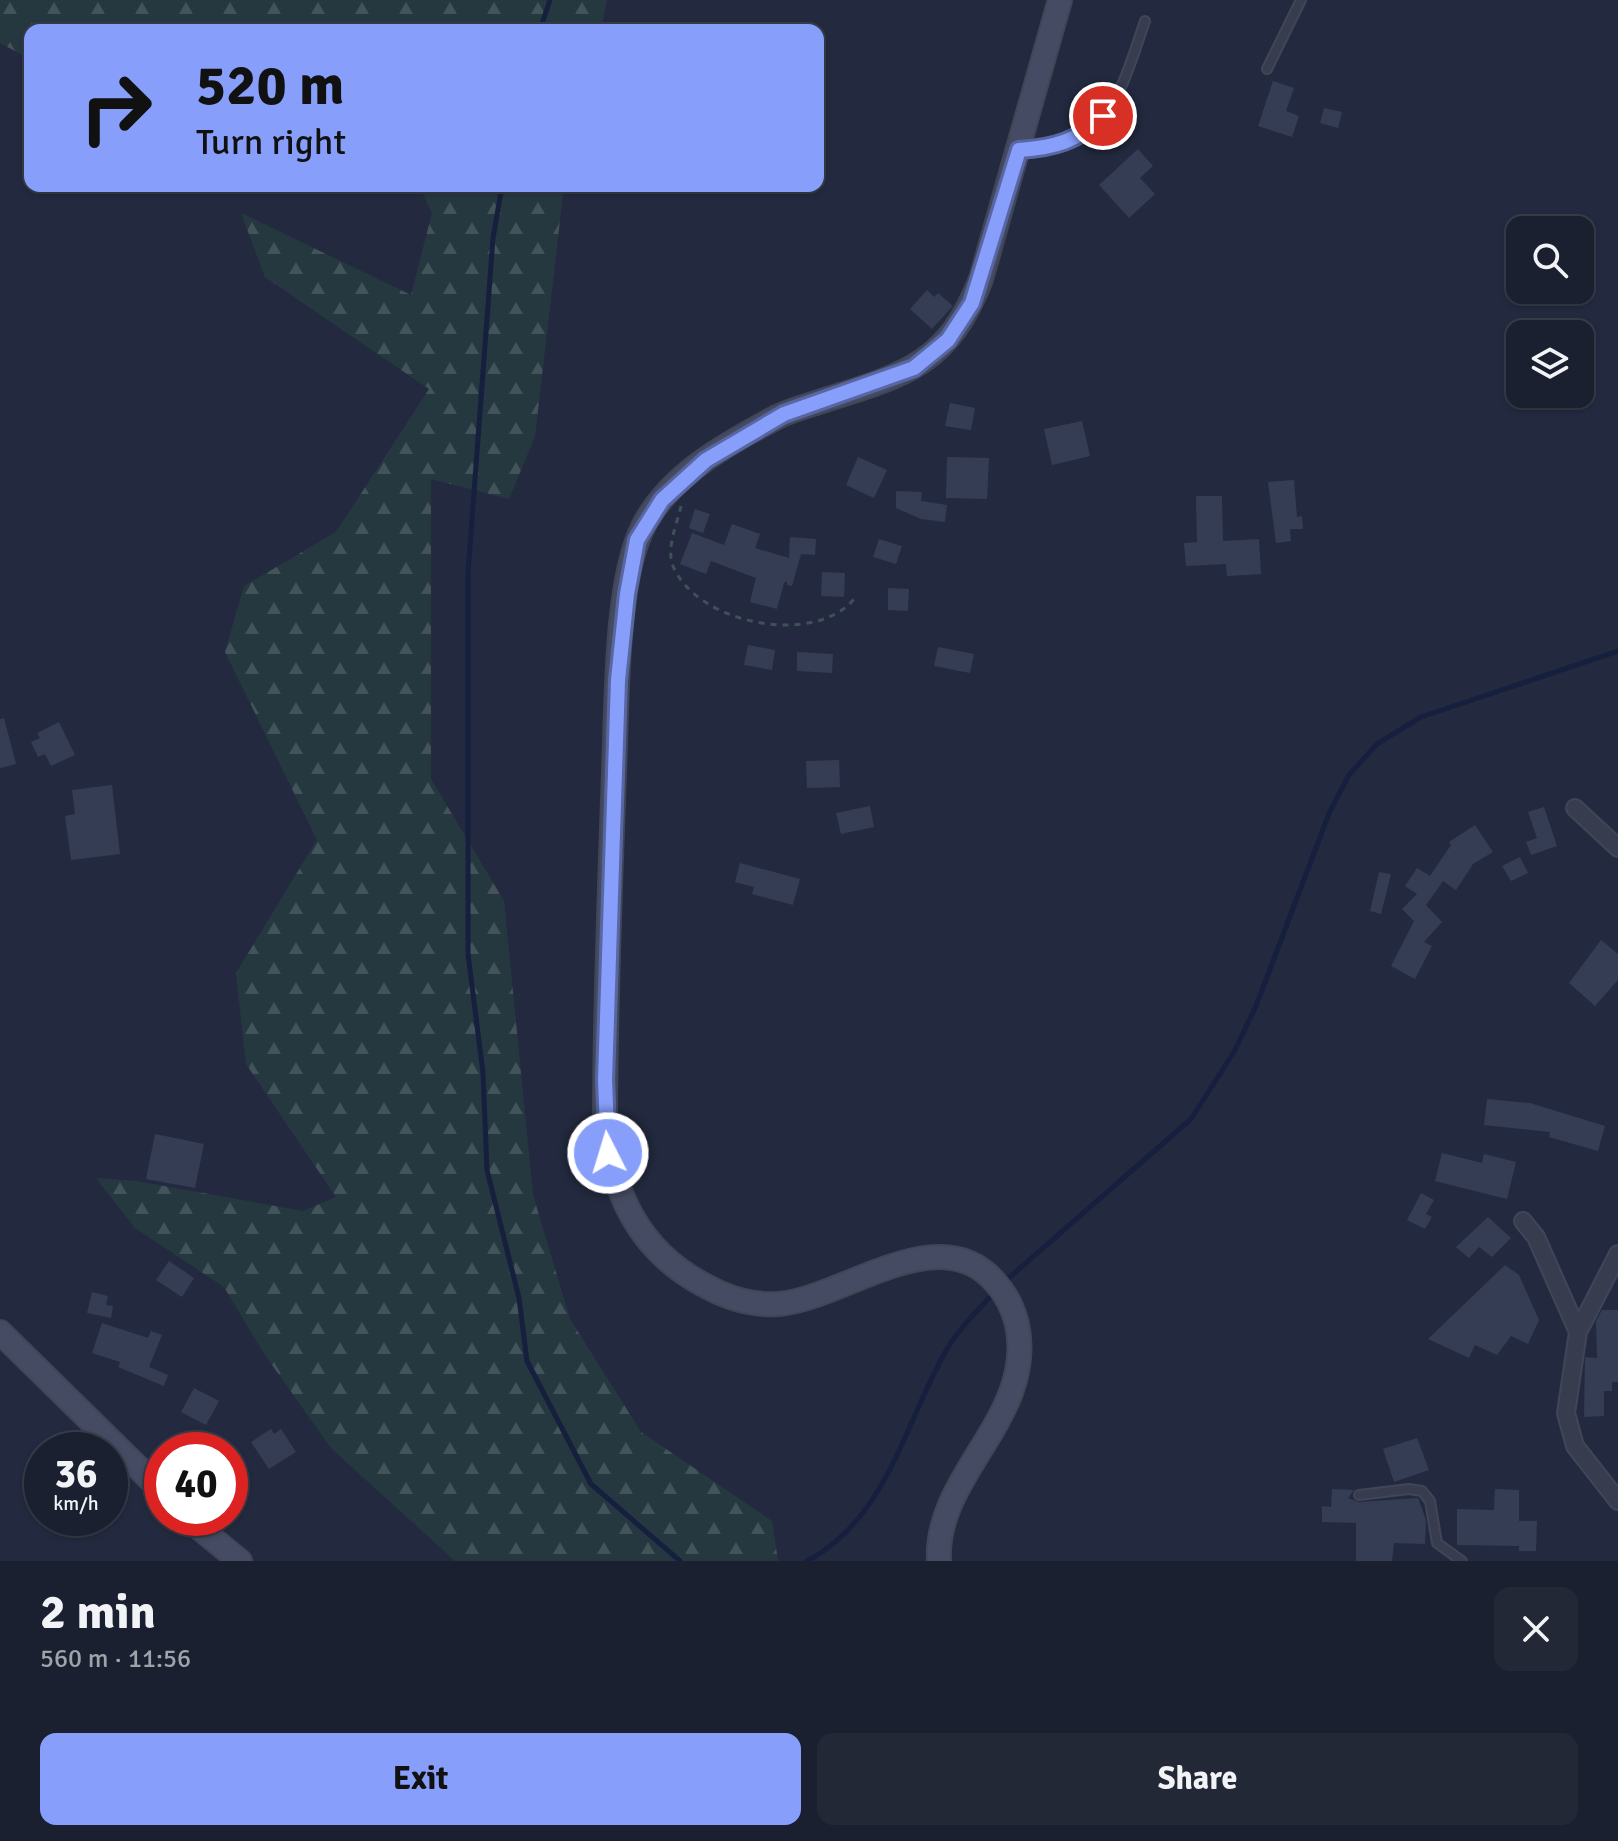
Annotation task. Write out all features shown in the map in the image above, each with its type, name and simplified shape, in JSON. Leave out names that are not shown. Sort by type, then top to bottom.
[{"type":"street","points":[[939,1561],[941,1533],[952,1501],[996,1427],[1014,1387],[1018,1328],[1004,1292],[989,1274],[970,1263],[932,1256],[803,1300],[762,1304],[740,1301],[688,1277],[649,1245],[634,1224],[615,1179],[605,1123],[619,666],[631,563],[644,525],[679,481],[738,438],[784,414],[914,368],[948,340],[962,323],[981,279],[1060,0]]},
{"type":"street","points":[[1575,808],[1618,848]]},
{"type":"street","points":[[1523,1221],[1536,1237],[1578,1332]]},
{"type":"street","points":[[1618,1254],[1578,1332],[1566,1413],[1575,1446],[1618,1501]]},
{"type":"street","points":[[0,1332],[144,1473]]},
{"type":"street","points":[[209,1536],[240,1561]]},
{"type":"lane","points":[[1267,69],[1301,0]]},
{"type":"lane","points":[[1019,150],[1051,149],[1087,132],[1119,100],[1145,21]]},
{"type":"lane","points":[[1359,1495],[1409,1489],[1422,1491],[1430,1501],[1437,1543],[1462,1561]]},
{"type":"path","points":[[682,502],[672,545],[673,566],[698,595],[730,614],[755,623],[784,625],[818,621],[843,612],[854,599]]},
{"type":"green space","points":[[0,0],[607,0],[602,24],[24,24],[24,56],[0,43]]},
{"type":"green space","points":[[422,192],[563,192],[535,436],[509,499],[431,479],[431,779],[504,901],[533,1195],[570,1319],[641,1432],[772,1521],[778,1561],[455,1561],[331,1448],[265,1355],[224,1287],[135,1228],[96,1178],[136,1181],[303,1211],[336,1197],[246,1064],[236,973],[317,840],[225,652],[244,586],[336,532],[429,389],[265,277],[241,213],[411,295],[432,213]]},
{"type":"building","points":[[1273,81],[1294,88],[1286,111],[1299,116],[1292,137],[1258,126]]},
{"type":"building","points":[[1324,108],[1342,112],[1338,128],[1320,123]]},
{"type":"building","points":[[1138,149],[1153,166],[1140,178],[1155,194],[1129,218],[1099,185]]},
{"type":"building","points":[[927,290],[934,297],[938,293],[953,306],[932,329],[910,309]]},
{"type":"building","points":[[950,403],[975,408],[971,430],[945,426]]},
{"type":"building","points":[[1082,421],[1090,456],[1052,465],[1044,429]]},
{"type":"building","points":[[858,457],[887,470],[874,498],[846,485]]},
{"type":"building","points":[[947,457],[989,458],[987,499],[946,498]]},
{"type":"building","points":[[1294,480],[1297,517],[1302,516],[1303,529],[1290,529],[1291,541],[1276,543],[1268,482]]},
{"type":"building","points":[[896,491],[922,492],[921,501],[947,505],[945,522],[921,519],[896,508]]},
{"type":"building","points":[[1196,496],[1222,496],[1223,541],[1259,539],[1261,574],[1227,576],[1226,564],[1186,566],[1184,543],[1197,542]]},
{"type":"building","points":[[695,509],[710,514],[703,533],[689,528]]},
{"type":"building","points":[[732,524],[760,534],[755,548],[789,558],[790,537],[816,539],[815,555],[801,554],[792,586],[787,585],[787,581],[784,583],[777,609],[750,602],[756,578],[711,561],[706,574],[680,564],[692,533],[724,545]]},
{"type":"building","points":[[879,539],[902,546],[896,564],[873,557]]},
{"type":"building","points":[[822,572],[845,573],[844,597],[821,596]]},
{"type":"building","points":[[888,588],[909,589],[908,611],[888,610]]},
{"type":"building","points":[[748,645],[775,650],[772,670],[744,665]]},
{"type":"building","points":[[938,647],[974,654],[970,673],[934,666]]},
{"type":"building","points":[[797,652],[833,654],[832,673],[797,671]]},
{"type":"building","points":[[4,718],[16,764],[0,768],[0,719]]},
{"type":"building","points":[[59,722],[75,755],[51,766],[45,754],[38,757],[31,742],[40,738],[37,733]]},
{"type":"building","points":[[839,760],[840,787],[807,788],[806,761]]},
{"type":"building","points":[[112,785],[120,854],[71,860],[65,816],[75,814],[72,790]]},
{"type":"building","points":[[870,806],[874,827],[841,834],[836,813]]},
{"type":"building","points":[[1544,807],[1557,846],[1531,855],[1526,842],[1537,838],[1528,812]]},
{"type":"building","points":[[1475,825],[1493,852],[1473,864],[1456,890],[1443,881],[1426,905],[1442,922],[1424,942],[1432,946],[1415,979],[1391,966],[1414,921],[1402,909],[1417,894],[1405,886],[1417,868],[1430,876],[1451,845],[1449,842]]},
{"type":"building","points":[[1520,857],[1528,873],[1511,881],[1502,866]]},
{"type":"building","points":[[740,863],[800,879],[793,905],[752,894],[754,887],[735,882]]},
{"type":"building","points":[[1379,872],[1391,874],[1381,914],[1370,911]]},
{"type":"building","points":[[1601,940],[1618,954],[1618,980],[1595,1006],[1569,983]]},
{"type":"building","points":[[1487,1099],[1530,1103],[1605,1126],[1598,1151],[1549,1137],[1550,1132],[1484,1125]]},
{"type":"building","points":[[155,1134],[204,1144],[195,1188],[146,1179]]},
{"type":"building","points":[[1442,1153],[1482,1163],[1484,1154],[1516,1162],[1507,1199],[1435,1181]]},
{"type":"building","points":[[1421,1193],[1434,1200],[1426,1214],[1432,1217],[1425,1229],[1407,1220]]},
{"type":"building","points":[[1488,1217],[1511,1238],[1492,1257],[1479,1247],[1469,1258],[1456,1247]]},
{"type":"building","points":[[169,1261],[194,1278],[182,1297],[156,1280]]},
{"type":"building","points":[[1505,1265],[1519,1275],[1539,1320],[1528,1344],[1511,1336],[1497,1355],[1475,1345],[1469,1358],[1428,1339]]},
{"type":"building","points":[[92,1292],[108,1296],[106,1305],[113,1306],[111,1318],[87,1313]]},
{"type":"building","points":[[1602,1310],[1618,1310],[1618,1382],[1612,1382],[1612,1391],[1604,1391],[1604,1416],[1584,1417],[1585,1357],[1597,1358],[1596,1321]]},
{"type":"building","points":[[102,1323],[148,1338],[151,1331],[162,1335],[149,1367],[168,1375],[164,1386],[118,1367],[120,1362],[92,1353]]},
{"type":"building","points":[[194,1388],[219,1401],[206,1425],[181,1412]]},
{"type":"building","points":[[271,1429],[274,1434],[281,1429],[296,1452],[269,1469],[251,1442]]},
{"type":"building","points":[[1417,1438],[1429,1470],[1394,1482],[1383,1449]]},
{"type":"building","points":[[1332,1489],[1354,1490],[1348,1498],[1359,1502],[1418,1498],[1426,1520],[1425,1544],[1394,1543],[1392,1561],[1356,1561],[1356,1523],[1322,1522],[1322,1506],[1331,1507]]},
{"type":"building","points":[[1495,1489],[1519,1490],[1519,1521],[1537,1521],[1536,1551],[1519,1551],[1519,1546],[1457,1545],[1457,1509],[1494,1510]]},
{"type":"waterway","points":[[542,24],[550,0]]},
{"type":"waterway","points":[[501,192],[493,238],[468,573],[468,954],[483,1073],[487,1170],[519,1298],[527,1361],[591,1484],[680,1561]]},
{"type":"waterway","points":[[1003,1283],[1191,1119],[1234,1052],[1256,1006],[1330,811],[1349,775],[1377,744],[1421,717],[1618,651]]},
{"type":"waterway","points":[[807,1561],[833,1544],[874,1498],[947,1349],[996,1291]]},
{"type":"route","points":[[608,1153],[605,1080],[618,680],[631,563],[644,525],[679,481],[738,438],[784,414],[897,376],[933,354],[962,323],[972,303],[1019,150],[1051,149],[1087,132],[1103,116]]}]
